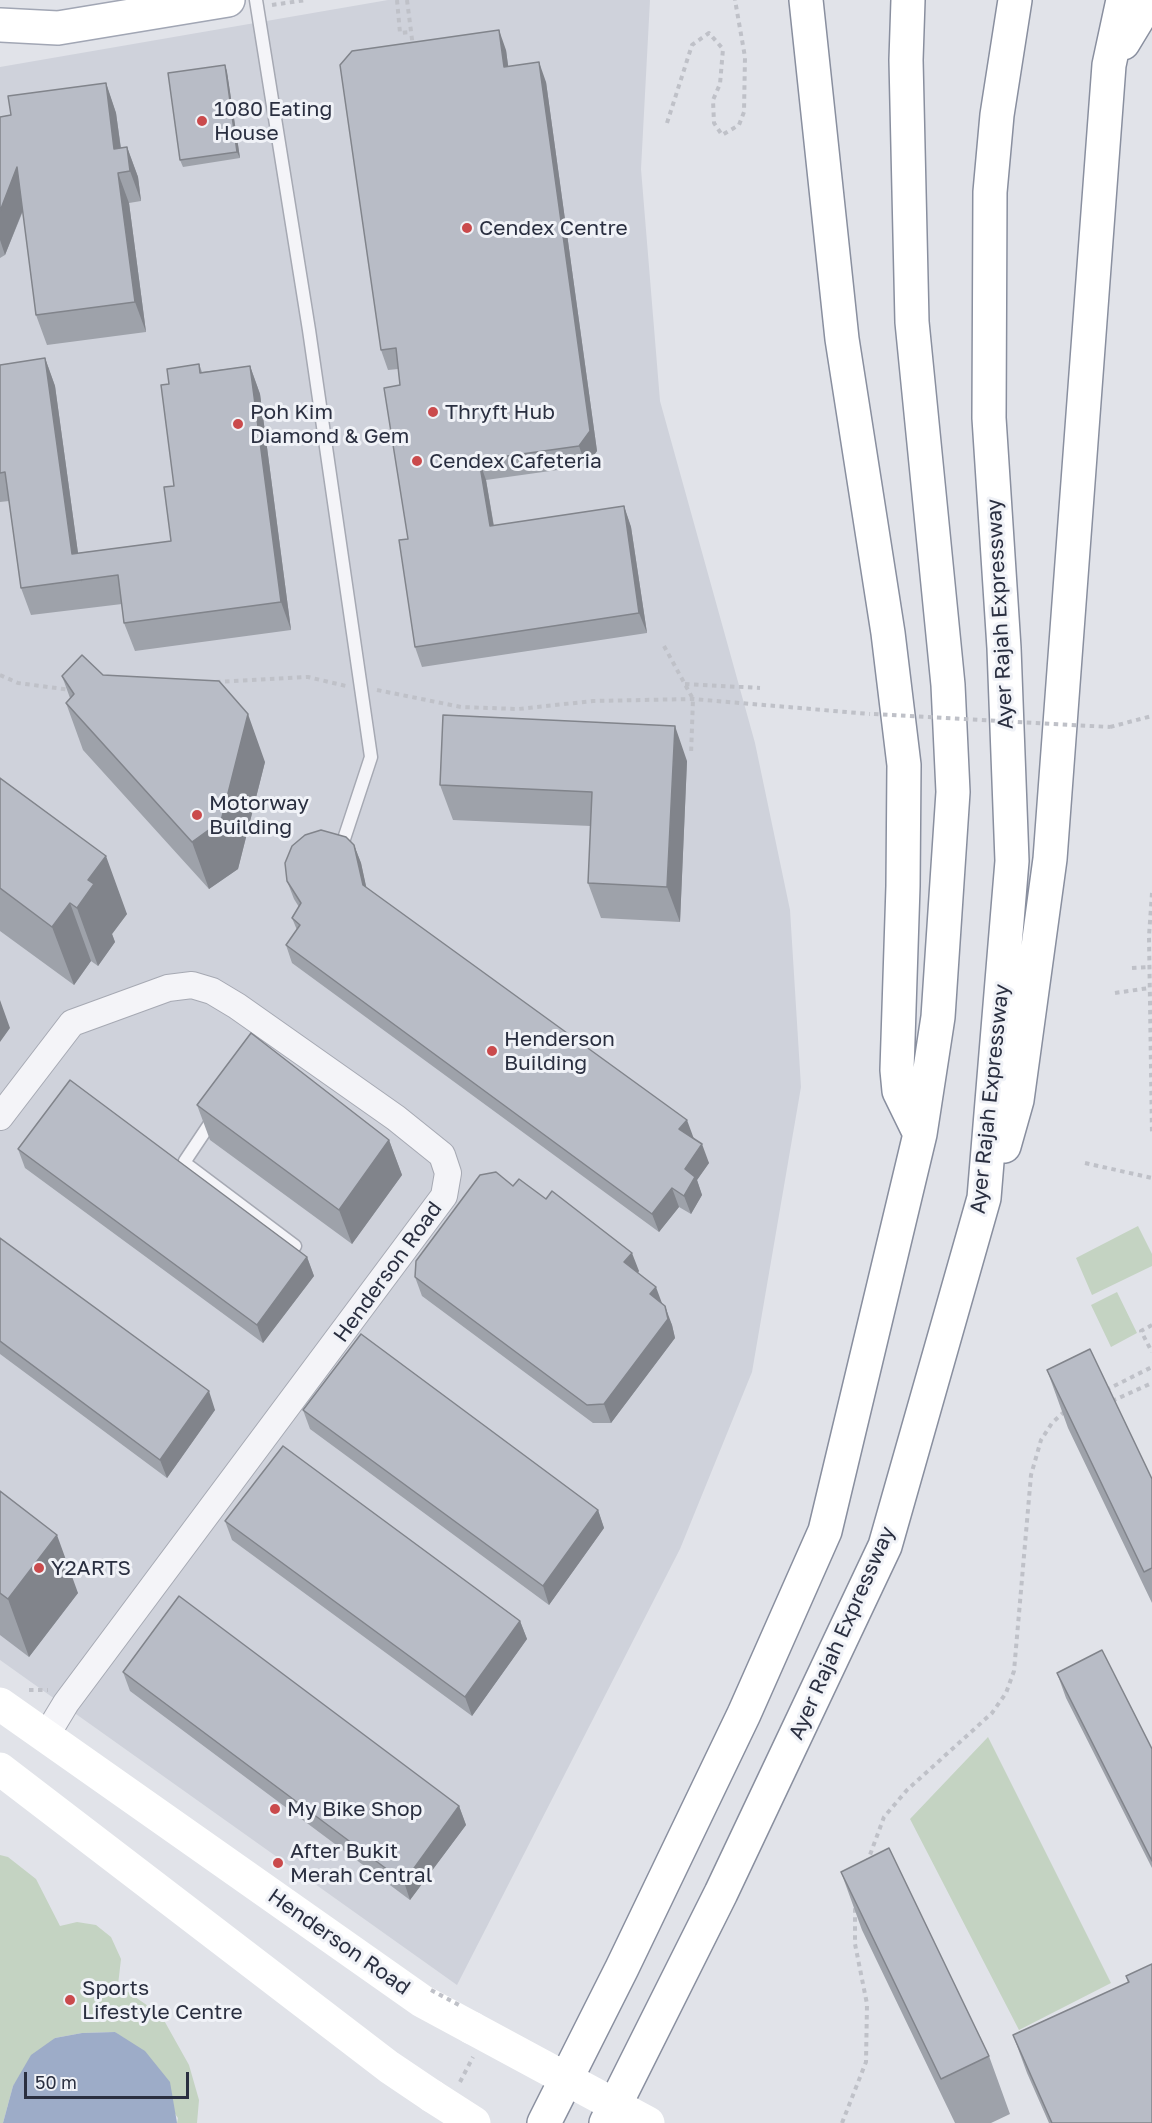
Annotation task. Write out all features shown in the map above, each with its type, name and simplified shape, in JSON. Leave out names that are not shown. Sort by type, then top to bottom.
[{"type":"main road","points":[[0,42],[58,28],[228,0]]},
{"type":"main road","points":[[793,0],[808,15],[842,339],[888,633],[904,765],[897,1070],[899,1091],[920,1134]]},
{"type":"main road","points":[[544,2123],[622,1968],[744,1714],[825,1531],[920,1134],[938,1017],[953,792],[948,685],[912,322],[906,60],[908,0]]},
{"type":"main road","points":[[906,60],[920,30],[928,0]]},
{"type":"main road","name":"Ayer Rajah Expressway","points":[[606,2123],[721,1893],[885,1546],[984,1198],[1012,861],[1004,648],[988,418],[990,192],[997,115],[1015,0]]},
{"type":"main road","points":[[984,1198],[996,1173],[1017,1100],[1050,859],[1110,65],[1124,0]]},
{"type":"main road","points":[[1110,65],[1149,0]]},
{"type":"main road","points":[[0,25],[58,28]]},
{"type":"main road","name":"Henderson Road","points":[[0,1704],[474,2040],[648,2123]]},
{"type":"main road","points":[[0,1769],[389,2067],[443,2094],[474,2123]]},
{"type":"street","name":"Henderson Road","points":[[0,1117],[72,1023],[159,991],[192,985],[212,991],[266,1034],[365,1095],[442,1155],[448,1173],[444,1196],[66,1703],[46,1736]]},
{"type":"lane","points":[[256,0],[309,330],[371,757],[342,845]]},
{"type":"lane","points":[[223,1105],[185,1161],[186,1164],[295,1246]]},
{"type":"path","points":[[397,0],[400,33],[411,32]]},
{"type":"path","points":[[407,0],[413,49]]},
{"type":"path","points":[[668,123],[692,45],[709,33],[723,49],[720,84],[713,100],[714,123],[722,135],[739,125],[744,112],[745,57],[735,0]]},
{"type":"path","points":[[663,646],[693,699],[691,755]]},
{"type":"path","points":[[685,684],[760,688]]},
{"type":"path","points":[[693,699],[828,711],[1110,727],[1152,716]]},
{"type":"path","points":[[1152,893],[1149,967],[1152,1134]]},
{"type":"path","points":[[1132,968],[1149,967]]},
{"type":"path","points":[[1115,993],[1149,988]]},
{"type":"path","points":[[1085,1163],[1152,1178]]},
{"type":"path","points":[[1152,1325],[1141,1331],[1152,1352]]},
{"type":"path","points":[[1103,1391],[1152,1366]]},
{"type":"path","points":[[1111,1402],[1152,1383]]},
{"type":"path","points":[[865,1868],[884,1817],[906,1790],[992,1713],[1006,1693],[1014,1671],[1031,1475],[1041,1440],[1052,1422],[1073,1406]]},
{"type":"path","points":[[842,2123],[866,2062],[867,2004],[855,1944],[854,1916],[857,1898]]},
{"type":"path","points":[[443,2094],[474,2040]]},
{"type":"shaded area","points":[[388,0],[650,0],[641,169],[660,401],[755,743],[790,910],[801,1087],[752,1372],[680,1549],[457,1985],[0,1660],[0,67]]},
{"type":"green space","points":[[1138,1226],[1152,1254],[1152,1266],[1092,1295],[1076,1258]]},
{"type":"green space","points":[[1117,1292],[1137,1333],[1111,1347],[1091,1305]]},
{"type":"green space","points":[[988,1737],[1111,1983],[1019,2030],[910,1819]]},
{"type":"green space","name":"Sports Lifestyle Centre","points":[[0,1855],[8,1857],[36,1879],[60,1926],[77,1922],[96,1925],[111,1937],[121,1959],[118,1985],[161,2015],[189,2065],[199,2100],[197,2123],[177,2123],[178,2118],[115,2032],[82,2033],[55,2038],[13,2086],[3,2123],[0,2123]]},
{"type":"water","points":[[115,2032],[145,2051],[170,2082],[177,2123],[3,2123],[13,2086],[31,2055],[55,2038],[82,2033]]},
{"type":"building","name":"Cendex Centre","points":[[499,30],[504,67],[539,62],[590,431],[579,446],[479,460],[490,526],[624,506],[639,613],[415,647],[399,540],[408,539],[384,388],[400,385],[396,348],[381,350],[340,65],[352,51]]},
{"type":"building","points":[[225,65],[237,152],[180,160],[168,73]]},
{"type":"building","points":[[106,83],[114,149],[127,147],[130,171],[118,173],[135,302],[36,315],[17,167],[0,211],[0,117],[11,115],[8,96]]},
{"type":"building","points":[[45,358],[72,554],[171,541],[164,487],[174,486],[161,385],[169,384],[167,369],[199,364],[200,373],[250,366],[281,602],[124,623],[118,575],[21,588],[5,472],[0,473],[0,365]]},
{"type":"building","points":[[82,655],[103,675],[219,681],[248,714],[221,821],[192,842],[66,703],[74,694],[62,676]]},
{"type":"building","points":[[443,715],[675,726],[667,887],[588,883],[592,792],[440,785]]},
{"type":"building","points":[[0,778],[106,856],[88,880],[94,884],[77,908],[70,903],[52,927],[0,888]]},
{"type":"building","name":"Henderson Building","points":[[321,830],[346,837],[354,845],[363,885],[687,1120],[679,1129],[702,1144],[685,1169],[695,1177],[684,1196],[672,1188],[652,1214],[286,945],[300,925],[292,918],[301,903],[287,881],[285,863],[292,846],[305,835]]},
{"type":"building","points":[[251,1033],[389,1140],[339,1210],[197,1105]]},
{"type":"building","points":[[70,1080],[307,1257],[257,1325],[18,1149]]},
{"type":"building","points":[[496,1172],[513,1186],[519,1179],[546,1199],[552,1191],[632,1253],[624,1262],[656,1287],[650,1294],[665,1306],[668,1319],[604,1404],[587,1405],[415,1277],[416,1261],[480,1175]]},
{"type":"building","points":[[0,1238],[209,1391],[160,1460],[0,1341]]},
{"type":"building","points":[[361,1334],[598,1510],[543,1586],[303,1410]]},
{"type":"building","points":[[1090,1349],[1152,1479],[1152,1568],[1144,1572],[1047,1370]]},
{"type":"building","points":[[283,1446],[520,1621],[465,1697],[225,1521]]},
{"type":"building","points":[[0,1491],[57,1535],[8,1599],[0,1593]]},
{"type":"building","points":[[179,1596],[459,1806],[404,1882],[123,1672]]},
{"type":"building","points":[[1102,1650],[1152,1749],[1152,1861],[1057,1673]]},
{"type":"building","points":[[889,1848],[989,2056],[941,2079],[841,1872]]},
{"type":"building","points":[[1152,1964],[1152,2123],[1052,2123],[1013,2035],[1129,1982],[1126,1976]]},
{"type":"place","name":"1080 Eating House","points":[[202,121]]},
{"type":"place","name":"Cendex Centre","points":[[467,228]]},
{"type":"place","name":"Thryft Hub","points":[[433,412]]},
{"type":"place","name":"Poh Kim Diamond & Gem","points":[[238,424]]},
{"type":"place","name":"Cendex Cafeteria","points":[[417,461]]},
{"type":"place","name":"Motorway Building","points":[[197,815]]},
{"type":"place","name":"Henderson Building","points":[[492,1051]]},
{"type":"place","name":"Y2ARTS","points":[[39,1568]]},
{"type":"place","name":"My Bike Shop","points":[[275,1809]]},
{"type":"place","name":"After Bukit Merah Central","points":[[278,1863]]},
{"type":"place","name":"Sports Lifestyle Centre","points":[[70,2000]]}]
